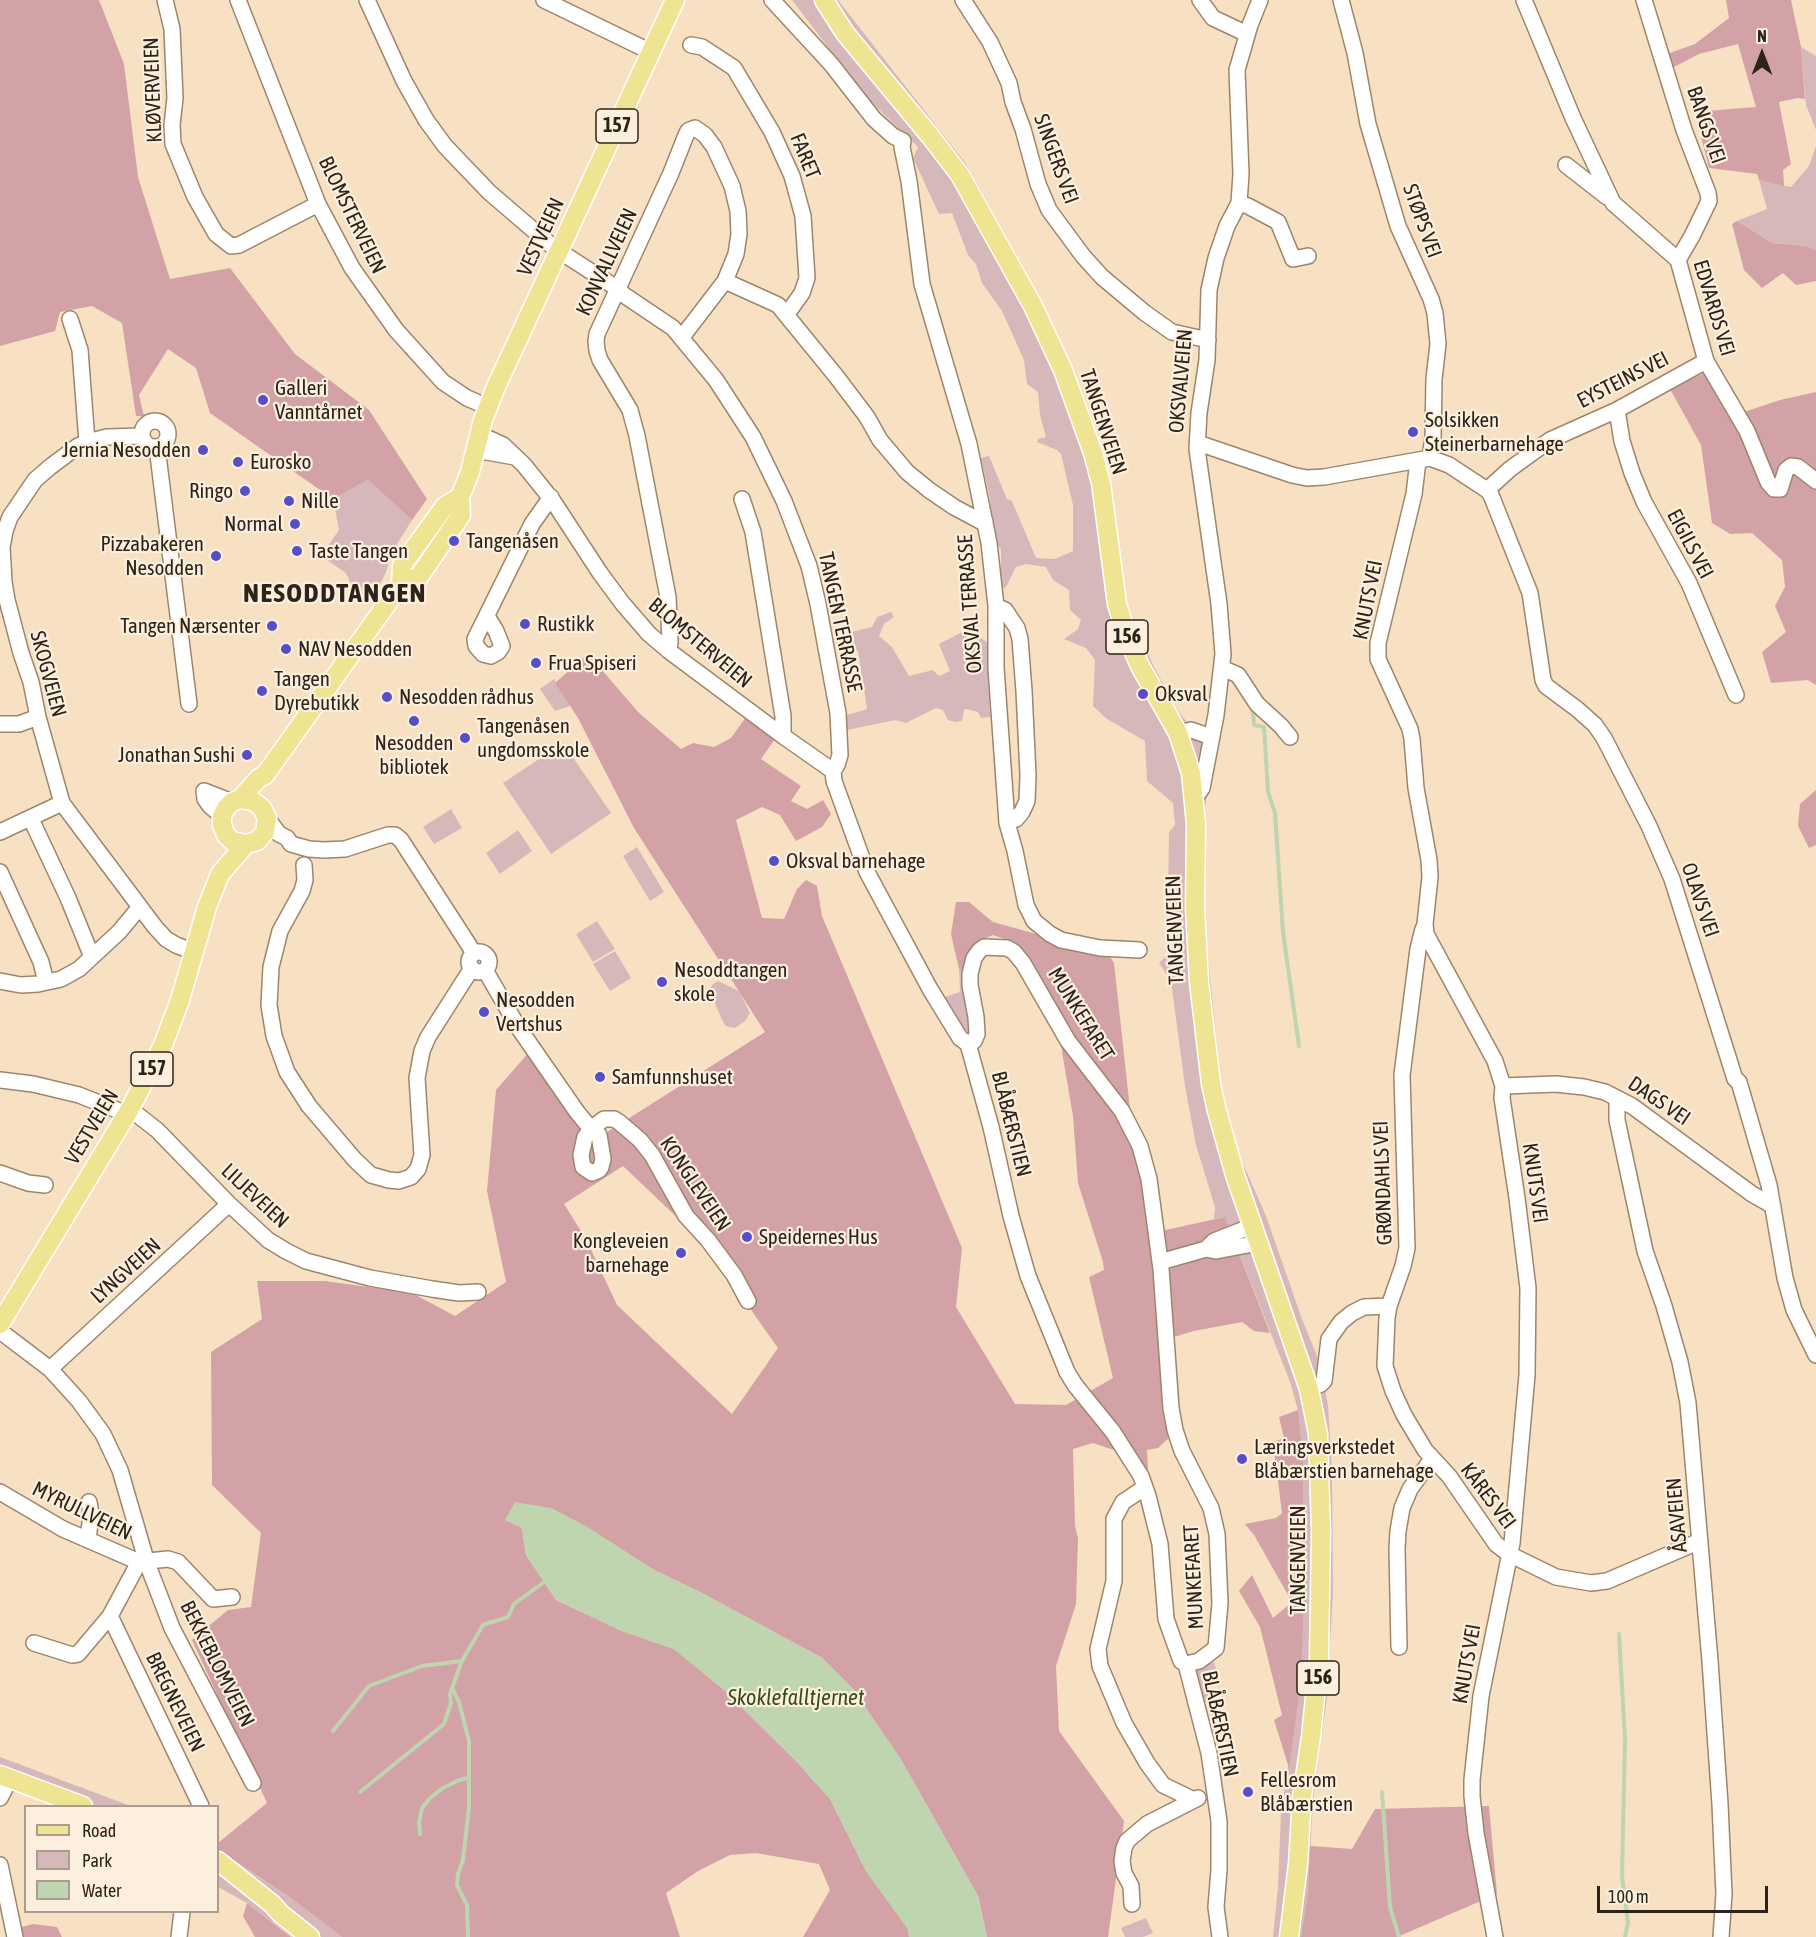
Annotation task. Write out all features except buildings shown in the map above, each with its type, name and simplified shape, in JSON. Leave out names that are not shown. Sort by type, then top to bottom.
[{"type":"main road","name":"VESTVEIEN","points":[[220,874],[218,863],[229,812],[259,778],[265,775],[402,584],[402,565],[445,506],[460,497],[470,472],[488,407],[675,0]]},
{"type":"main road","name":"TANGENVEIEN","points":[[824,0],[844,33],[960,175],[1028,298],[1063,370],[1099,475],[1112,575],[1122,621],[1140,666],[1178,733],[1188,762],[1195,798],[1197,945],[1206,1052],[1217,1111],[1257,1243],[1310,1389],[1320,1453],[1319,1658],[1314,1715],[1302,1797],[1298,1864],[1289,1937]]},
{"type":"main road","name":"157","points":[[252,843],[265,832],[267,782],[265,775]]},
{"type":"main road","points":[[252,843],[232,841],[229,812],[253,801],[265,813]]},
{"type":"main road","name":"VESTVEIEN","points":[[0,1324],[129,1111],[163,1045],[180,1000],[220,874],[252,843]]},
{"type":"main road","points":[[5,1777],[80,1805]]},
{"type":"main road","points":[[219,1862],[310,1937]]},
{"type":"main road","points":[[219,1875],[269,1910],[281,1914]]},
{"type":"street","name":"KLØVERVEIEN","points":[[165,0],[172,29],[175,98],[172,125],[173,144],[195,197],[216,234],[231,246],[239,245],[318,204]]},
{"type":"street","name":"BLOMSTERVEIEN","points":[[237,0],[318,204],[352,268],[396,330],[451,389],[488,407]]},
{"type":"street","name":"TANGEN TERRASSE","points":[[367,0],[404,81],[426,120],[445,147],[489,192],[559,251],[673,327],[716,380],[753,437],[784,501],[809,566],[838,713],[840,754],[833,771]]},
{"type":"street","points":[[544,0],[651,52]]},
{"type":"street","points":[[772,0],[831,64],[874,119],[893,136],[903,141],[922,126]]},
{"type":"street","name":"SINGERS VEI","points":[[963,0],[990,42],[1009,83],[1038,184],[1049,210],[1083,256],[1102,277],[1145,313],[1172,332],[1208,340]]},
{"type":"street","points":[[1200,0],[1213,18],[1247,34]]},
{"type":"street","name":"OKSVALVEIEN","points":[[1195,798],[1202,788],[1222,668],[1219,604],[1199,470],[1198,443],[1199,413],[1207,360],[1209,290],[1216,258],[1227,226],[1239,203],[1241,174],[1237,70],[1260,0]]},
{"type":"street","name":"STØPS VEI","points":[[1341,0],[1355,53],[1368,124],[1398,226],[1435,313],[1438,344],[1434,379],[1433,437],[1424,460]]},
{"type":"street","name":"EDVARDS VEI","points":[[1524,0],[1572,118],[1613,203],[1678,260],[1706,361],[1747,431],[1763,472],[1772,487],[1776,490],[1780,489],[1786,470],[1791,466],[1803,470],[1816,482]]},
{"type":"street","name":"BANGS VEI","points":[[1644,0],[1684,130],[1708,193],[1709,201],[1678,260]]},
{"type":"street","name":"FARET","points":[[691,45],[702,47],[734,68],[772,132],[792,176],[803,216],[808,273],[802,293],[787,314]]},
{"type":"street","name":"KONVALLVEIEN","points":[[669,651],[668,597],[637,436],[630,410],[597,351],[597,334],[671,173],[686,135],[688,131],[695,128],[701,131],[714,147],[732,186],[737,201],[738,243],[725,281],[682,337]]},
{"type":"street","name":"OKSVAL TERRASSE","points":[[903,141],[922,284],[969,444],[985,521],[996,606],[996,668],[1007,823],[1016,851],[1023,895],[1034,921],[1050,934],[1073,944],[1139,950]]},
{"type":"street","points":[[1566,165],[1613,203]]},
{"type":"street","points":[[1239,203],[1278,222],[1293,259],[1308,256]]},
{"type":"street","points":[[725,281],[778,305],[867,417],[891,455],[907,472],[954,507],[982,522],[985,521]]},
{"type":"street","points":[[70,319],[80,350],[87,442]]},
{"type":"street","name":"EYSTEINS VEI","points":[[1488,490],[1550,440],[1617,410],[1706,361]]},
{"type":"street","name":"EIGILS VEI","points":[[1617,410],[1629,462],[1644,502],[1689,583],[1736,695]]},
{"type":"street","points":[[154,421],[162,423],[168,431],[165,443],[157,447],[146,443],[142,436],[146,424],[154,421]]},
{"type":"street","name":"SKOGVEIEN","points":[[142,436],[107,437],[87,442],[50,467],[36,480],[10,517],[1,547],[7,600],[62,803],[139,908],[166,939],[194,952]]},
{"type":"street","name":"BLOMSTERVEIEN","points":[[477,442],[515,457],[524,465],[551,497],[623,604],[637,621],[669,651],[833,771]]},
{"type":"street","points":[[1198,443],[1307,478],[1424,460],[1449,465],[1488,490]]},
{"type":"street","points":[[157,447],[189,704]]},
{"type":"street","name":"KNUTS VEI","points":[[1424,460],[1378,643],[1380,666],[1410,729],[1412,739],[1416,788],[1429,860],[1430,878],[1425,928],[1432,948],[1495,1061],[1503,1086],[1502,1098],[1528,1288],[1527,1375],[1512,1543],[1481,1696],[1472,1780],[1476,1833],[1495,1937]]},
{"type":"street","name":"OLAVS VEI","points":[[1488,490],[1530,593],[1543,680],[1546,686],[1595,725],[1604,738],[1650,826],[1672,879],[1735,1079],[1739,1082],[1769,1185],[1785,1278],[1794,1310],[1816,1355]]},
{"type":"street","points":[[487,616],[532,524],[551,497]]},
{"type":"street","name":"BLOMSTERVEIEN","points":[[742,499],[753,532],[783,716],[783,736]]},
{"type":"street","points":[[996,606],[1005,610],[1017,628],[1024,691],[1027,801],[1016,819],[1007,823]]},
{"type":"street","points":[[1222,668],[1238,675],[1257,704],[1290,737]]},
{"type":"street","points":[[0,724],[19,724],[38,717]]},
{"type":"street","points":[[1178,733],[1191,730],[1212,737]]},
{"type":"street","name":"BLÅBÆRSTIEN","points":[[833,771],[834,781],[867,872],[930,989],[960,1038],[968,1044],[1028,1276],[1067,1372],[1113,1432],[1141,1476],[1160,1544],[1166,1619],[1181,1661],[1186,1664],[1209,1753],[1220,1833],[1216,1907],[1220,1937]]},
{"type":"street","points":[[0,832],[62,803]]},
{"type":"street","points":[[265,813],[279,834],[287,838],[291,844]]},
{"type":"street","points":[[31,819],[68,898],[92,957]]},
{"type":"street","name":"KONGLEVEIEN","points":[[252,843],[284,847],[291,844],[309,849],[336,850],[395,835],[518,1027],[591,1129],[604,1119],[614,1119],[640,1140],[652,1155],[686,1216],[708,1240],[734,1275],[748,1301]]},
{"type":"street","points":[[304,865],[305,880],[302,891],[280,931],[271,967],[269,994],[273,1036],[287,1072],[309,1106],[355,1160],[372,1175],[399,1181],[411,1177],[418,1169],[422,1155],[417,1078],[422,1051],[428,1037],[477,964]]},
{"type":"street","points":[[0,872],[30,934],[44,969],[46,982]]},
{"type":"street","points":[[0,981],[21,985],[61,979],[79,969],[119,932],[139,908]]},
{"type":"street","name":"GRØNDAHLS VEI","points":[[1389,1306],[1407,1248],[1402,1075],[1418,949],[1425,928]]},
{"type":"street","name":"MUNKEFARET","points":[[968,1044],[974,1041],[977,1035],[970,985],[974,958],[984,947],[1007,948],[1014,952],[1023,963],[1068,1041],[1084,1064],[1113,1097],[1140,1146],[1149,1179],[1160,1262],[1175,1430],[1182,1451],[1211,1508],[1217,1534],[1220,1603],[1216,1648],[1199,1661],[1186,1664]]},
{"type":"street","name":"LILJEVEIEN","points":[[0,1080],[33,1084],[79,1095],[129,1111],[157,1130],[229,1204],[268,1240],[306,1261],[401,1284],[459,1293],[478,1292]]},
{"type":"street","name":"DAGS VEI","points":[[1503,1086],[1556,1084],[1598,1089],[1632,1106],[1752,1194],[1773,1206]]},
{"type":"street","name":"ÅSAVEIEN","points":[[1617,1098],[1617,1120],[1645,1251],[1684,1376],[1700,1541],[1723,1851],[1724,1894],[1721,1937]]},
{"type":"street","points":[[0,1173],[28,1183],[45,1185]]},
{"type":"street","name":"LYNGVEIEN","points":[[50,1370],[229,1204]]},
{"type":"street","points":[[1160,1262],[1206,1249],[1215,1241],[1252,1226]]},
{"type":"street","points":[[1206,1249],[1216,1251],[1257,1243]]},
{"type":"street","points":[[1310,1389],[1324,1381],[1329,1339],[1341,1322],[1352,1312],[1364,1307],[1389,1306]]},
{"type":"street","name":"KÅRES VEI","points":[[1389,1306],[1384,1359],[1386,1374],[1408,1422],[1432,1459],[1449,1476],[1497,1544],[1509,1554],[1556,1577],[1591,1583],[1607,1581],[1700,1541]]},
{"type":"street","name":"BEKKEBLOMVEIEN","points":[[0,1331],[50,1370],[79,1401],[103,1434],[120,1470],[143,1562],[172,1628],[253,1783]]},
{"type":"street","points":[[1400,1647],[1398,1532],[1407,1494],[1432,1459]]},
{"type":"street","points":[[1144,1488],[1123,1503],[1114,1519],[1114,1581],[1098,1649],[1100,1666],[1124,1723],[1147,1763],[1163,1785],[1192,1799]]},
{"type":"street","name":"MYRULLVEIEN","points":[[0,1492],[36,1515],[88,1540],[143,1562]]},
{"type":"street","points":[[88,1540],[91,1514],[89,1502]]},
{"type":"street","name":"BEKKEBLOMVEIEN","points":[[143,1562],[168,1559],[178,1562],[213,1599],[232,1597]]},
{"type":"street","points":[[34,1642],[76,1655],[110,1616],[143,1562]]},
{"type":"street","name":"BREGNEVEIEN","points":[[110,1616],[201,1805]]},
{"type":"street","points":[[0,1798],[5,1777]]},
{"type":"street","name":"BLÅBÆRSTIEN","points":[[1132,1904],[1131,1886],[1124,1873],[1122,1862],[1127,1840],[1147,1824],[1192,1799],[1214,1797]]},
{"type":"street","points":[[0,1865],[15,1937]]},
{"type":"street","points":[[179,1937],[182,1913]]},
{"type":"green space","points":[[792,0],[838,0],[966,164],[1021,263],[1060,342],[1093,423],[1108,469],[1124,590],[1132,619],[1176,708],[1215,759],[1209,779],[1203,823],[1205,931],[1221,1082],[1236,1148],[1266,1216],[1321,1366],[1328,1406],[1332,1470],[1333,1592],[1327,1697],[1313,1800],[1308,1892],[1301,1937],[1273,1937],[1281,1812],[1301,1682],[1303,1456],[1298,1410],[1290,1382],[1225,1217],[1214,1219],[1215,1207],[1196,1145],[1185,1086],[1171,981],[1159,963],[1174,948],[1175,909],[1168,898],[1169,832],[1175,825],[1173,803],[1147,781],[1145,741],[1107,719],[1093,706],[1095,660],[1086,648],[1064,639],[1078,629],[1081,620],[1070,610],[1069,590],[1053,580],[1046,567],[1026,564],[1016,567],[1005,589],[1001,585],[1001,549],[997,545],[981,458],[989,456],[1007,499],[1012,501],[1036,558],[1055,559],[1073,551],[1073,505],[1061,454],[1037,442],[1038,439],[1046,437],[1040,415],[1038,392],[1027,384],[1024,360],[1002,311],[982,283],[976,264],[968,255],[952,213],[939,214],[913,158],[918,147],[866,97]]},
{"type":"green space","points":[[1801,47],[1816,56],[1816,130],[1806,105]]},
{"type":"green space","points":[[1816,146],[1816,250],[1806,246],[1772,243],[1737,221],[1767,209],[1759,180],[1791,187],[1809,166]]},
{"type":"green space","points":[[368,480],[412,520],[392,552],[386,572],[371,603],[354,591],[346,573],[321,556],[339,530],[333,499]]},
{"type":"green space","points":[[891,612],[894,617],[884,624],[879,636],[892,647],[909,676],[933,670],[939,676],[950,671],[939,644],[970,628],[991,646],[988,672],[990,717],[981,718],[978,712],[967,709],[964,710],[962,721],[955,722],[948,720],[943,710],[936,708],[906,723],[896,720],[847,730],[844,716],[867,709],[858,651],[847,650],[843,634],[872,627],[877,617]]},
{"type":"green space","points":[[554,679],[570,706],[555,711],[540,689]]},
{"type":"green space","points":[[563,743],[611,813],[551,854],[503,783]]},
{"type":"green space","points":[[451,809],[462,828],[434,844],[423,827]]},
{"type":"green space","points":[[518,830],[532,851],[500,874],[486,853]]},
{"type":"green space","points":[[637,847],[664,892],[650,901],[623,856]]},
{"type":"green space","points":[[597,921],[615,949],[593,962],[576,934]]},
{"type":"green space","points":[[615,951],[631,978],[610,991],[593,964]]},
{"type":"green space","points":[[959,969],[963,969],[973,1030],[968,1036],[965,1035],[942,998],[960,992]]},
{"type":"green space","points":[[718,981],[739,991],[750,1013],[745,1021],[735,1028],[726,1026],[710,991],[712,985]]},
{"type":"green space","points":[[1214,1662],[1219,1679],[1213,1681],[1214,1685],[1207,1688],[1209,1701],[1199,1703],[1193,1672]]},
{"type":"green space","points":[[0,1757],[128,1805],[61,1805],[0,1787]]},
{"type":"green space","points":[[229,1858],[288,1896],[342,1937],[292,1937],[247,1903],[219,1888],[219,1864]]},
{"type":"green space","points":[[1146,1918],[1153,1933],[1143,1937],[1125,1937],[1121,1928]]},
{"type":"shaded area","points":[[0,0],[99,0],[124,64],[138,177],[170,279],[230,268],[295,354],[369,410],[427,499],[412,520],[368,480],[333,499],[210,413],[196,368],[168,349],[139,395],[144,416],[136,416],[122,323],[92,306],[60,312],[55,331],[0,346]]},
{"type":"shaded area","points":[[1726,0],[1791,0],[1801,47],[1805,99],[1779,102],[1791,164],[1783,170],[1784,186],[1759,180],[1757,174],[1709,168],[1695,112],[1756,107],[1738,44],[1699,54],[1674,67],[1667,54],[1695,44],[1729,18]]},
{"type":"shaded area","points":[[1737,221],[1772,243],[1806,246],[1816,250],[1816,281],[1796,285],[1783,273],[1762,288],[1744,270],[1732,224]]},
{"type":"shaded area","points":[[1707,372],[1735,415],[1780,400],[1816,392],[1816,685],[1808,680],[1771,683],[1762,652],[1786,632],[1775,606],[1785,587],[1782,560],[1752,533],[1730,534],[1712,523],[1701,445],[1670,389]]},
{"type":"shaded area","points":[[588,654],[639,713],[681,749],[693,743],[714,747],[731,738],[746,717],[775,739],[761,759],[801,786],[791,801],[807,809],[823,800],[831,814],[822,827],[796,841],[780,815],[762,807],[736,820],[762,918],[784,919],[797,889],[806,880],[817,886],[822,916],[962,1248],[956,1307],[1015,1404],[1066,1405],[1113,1378],[1089,1277],[1104,1270],[1078,1183],[1073,1116],[1062,1052],[1061,1014],[1034,965],[1025,953],[1010,941],[993,935],[979,941],[969,950],[963,969],[959,969],[951,934],[956,902],[969,902],[993,922],[1108,954],[1114,963],[1134,1146],[1140,1165],[1152,1233],[1225,1217],[1270,1333],[1254,1331],[1242,1322],[1194,1331],[1164,1340],[1172,1435],[1158,1448],[1147,1450],[1148,1470],[1143,1471],[1132,1451],[1111,1449],[1093,1443],[1073,1449],[1075,1526],[1078,1538],[1076,1604],[1056,1666],[1059,1731],[1124,1821],[1108,1937],[987,1937],[978,1896],[900,1758],[852,1688],[822,1658],[633,1557],[522,1528],[526,1555],[556,1600],[622,1631],[674,1649],[723,1689],[797,1762],[830,1799],[866,1871],[908,1929],[909,1937],[803,1937],[830,1890],[819,1864],[756,1853],[730,1855],[698,1871],[666,1893],[680,1937],[342,1937],[288,1896],[219,1851],[219,1842],[267,1803],[192,1640],[228,1610],[251,1607],[261,1533],[212,1485],[211,1352],[262,1319],[257,1281],[325,1281],[412,1293],[455,1316],[506,1282],[487,1191],[496,1090],[530,1051],[593,1141],[765,1032],[634,828],[578,718],[555,683]],"holes":[[[623,1166],[703,1242],[778,1348],[732,1414],[617,1305],[586,1239],[564,1204]]]},
{"type":"shaded area","points":[[1816,790],[1816,845],[1809,848],[1798,826],[1800,804]]},
{"type":"shaded area","points":[[1298,1410],[1303,1456],[1303,1622],[1301,1682],[1289,1768],[1274,1720],[1282,1715],[1260,1627],[1239,1591],[1252,1575],[1273,1618],[1292,1602],[1254,1535],[1245,1524],[1276,1518],[1282,1513],[1273,1442],[1284,1438],[1279,1417]]},
{"type":"shaded area","points":[[1489,1806],[1497,1894],[1397,1937],[1301,1937],[1308,1892],[1310,1846],[1352,1849],[1375,1809]]},
{"type":"shaded area","points":[[247,1903],[291,1937],[255,1937],[243,1916]]},
{"type":"shaded area","points":[[33,1924],[57,1927],[62,1937],[24,1937],[21,1927]]},
{"type":"water","name":"Skoklefalltjernet","points":[[515,1502],[551,1508],[586,1526],[656,1571],[702,1593],[822,1658],[852,1688],[900,1758],[978,1896],[987,1937],[909,1937],[908,1929],[866,1871],[830,1799],[797,1762],[723,1689],[674,1649],[622,1631],[556,1600],[526,1555],[522,1528],[505,1520]]},
{"type":"waterway","points":[[1253,711],[1254,725],[1264,727],[1268,792],[1275,813],[1283,932],[1299,1046]]},
{"type":"waterway","points":[[468,1937],[467,1905],[457,1885],[463,1860],[469,1807],[469,1741],[459,1702],[452,1688],[462,1661],[483,1625],[508,1617],[514,1604],[544,1582]]},
{"type":"waterway","points":[[1619,1634],[1625,1739],[1622,1876],[1628,1923],[1625,1937]]},
{"type":"waterway","points":[[333,1731],[369,1686],[422,1666],[462,1661]]},
{"type":"waterway","points":[[360,1792],[444,1724],[451,1703],[452,1688]]},
{"type":"waterway","points":[[420,1834],[419,1822],[422,1808],[430,1798],[443,1788],[468,1778]]},
{"type":"waterway","points":[[1382,1792],[1390,1907],[1399,1937]]},
{"type":"place","name":"Galleri Vanntårnet","points":[[263,400]]},
{"type":"place","name":"Solsikken Steinerbarnehage","points":[[1413,432]]},
{"type":"place","name":"Jernia Nesodden","points":[[203,450]]},
{"type":"place","name":"Eurosko","points":[[238,462]]},
{"type":"place","name":"Ringo","points":[[245,491]]},
{"type":"place","name":"Nille","points":[[289,501]]},
{"type":"place","name":"Normal","points":[[295,524]]},
{"type":"place","name":"Tangenåsen","points":[[454,541]]},
{"type":"place","name":"Taste Tangen","points":[[297,551]]},
{"type":"place","name":"Pizzabakeren Nesodden","points":[[216,556]]},
{"type":"place","name":"Rustikk","points":[[525,624]]},
{"type":"place","name":"Tangen Nærsenter","points":[[272,626]]},
{"type":"place","name":"NAV Nesodden","points":[[286,649]]},
{"type":"place","name":"Frua Spiseri","points":[[536,663]]},
{"type":"place","name":"Tangen Dyrebutikk","points":[[262,691]]},
{"type":"place","name":"Oksval","points":[[1143,694]]},
{"type":"place","name":"Nesodden rådhus","points":[[387,697]]},
{"type":"place","name":"Nesodden bibliotek","points":[[414,721]]},
{"type":"place","name":"Tangenåsen ungdomsskole","points":[[465,738]]},
{"type":"place","name":"Jonathan Sushi","points":[[247,755]]},
{"type":"place","name":"Oksval barnehage","points":[[774,861]]},
{"type":"place","name":"Nesoddtangen skole","points":[[662,982]]},
{"type":"place","name":"Nesodden Vertshus","points":[[484,1012]]},
{"type":"place","name":"Samfunnshuset","points":[[600,1077]]},
{"type":"place","name":"Speidernes Hus","points":[[747,1237]]},
{"type":"place","name":"Kongleveien barnehage","points":[[681,1253]]},
{"type":"place","name":"Læringsverkstedet Blåbærstien barnehage","points":[[1242,1459]]},
{"type":"place","name":"Fellesrom Blåbærstien","points":[[1248,1792]]},
{"type":"district","name":"NESODDTANGEN","points":[[335,593]]}]
